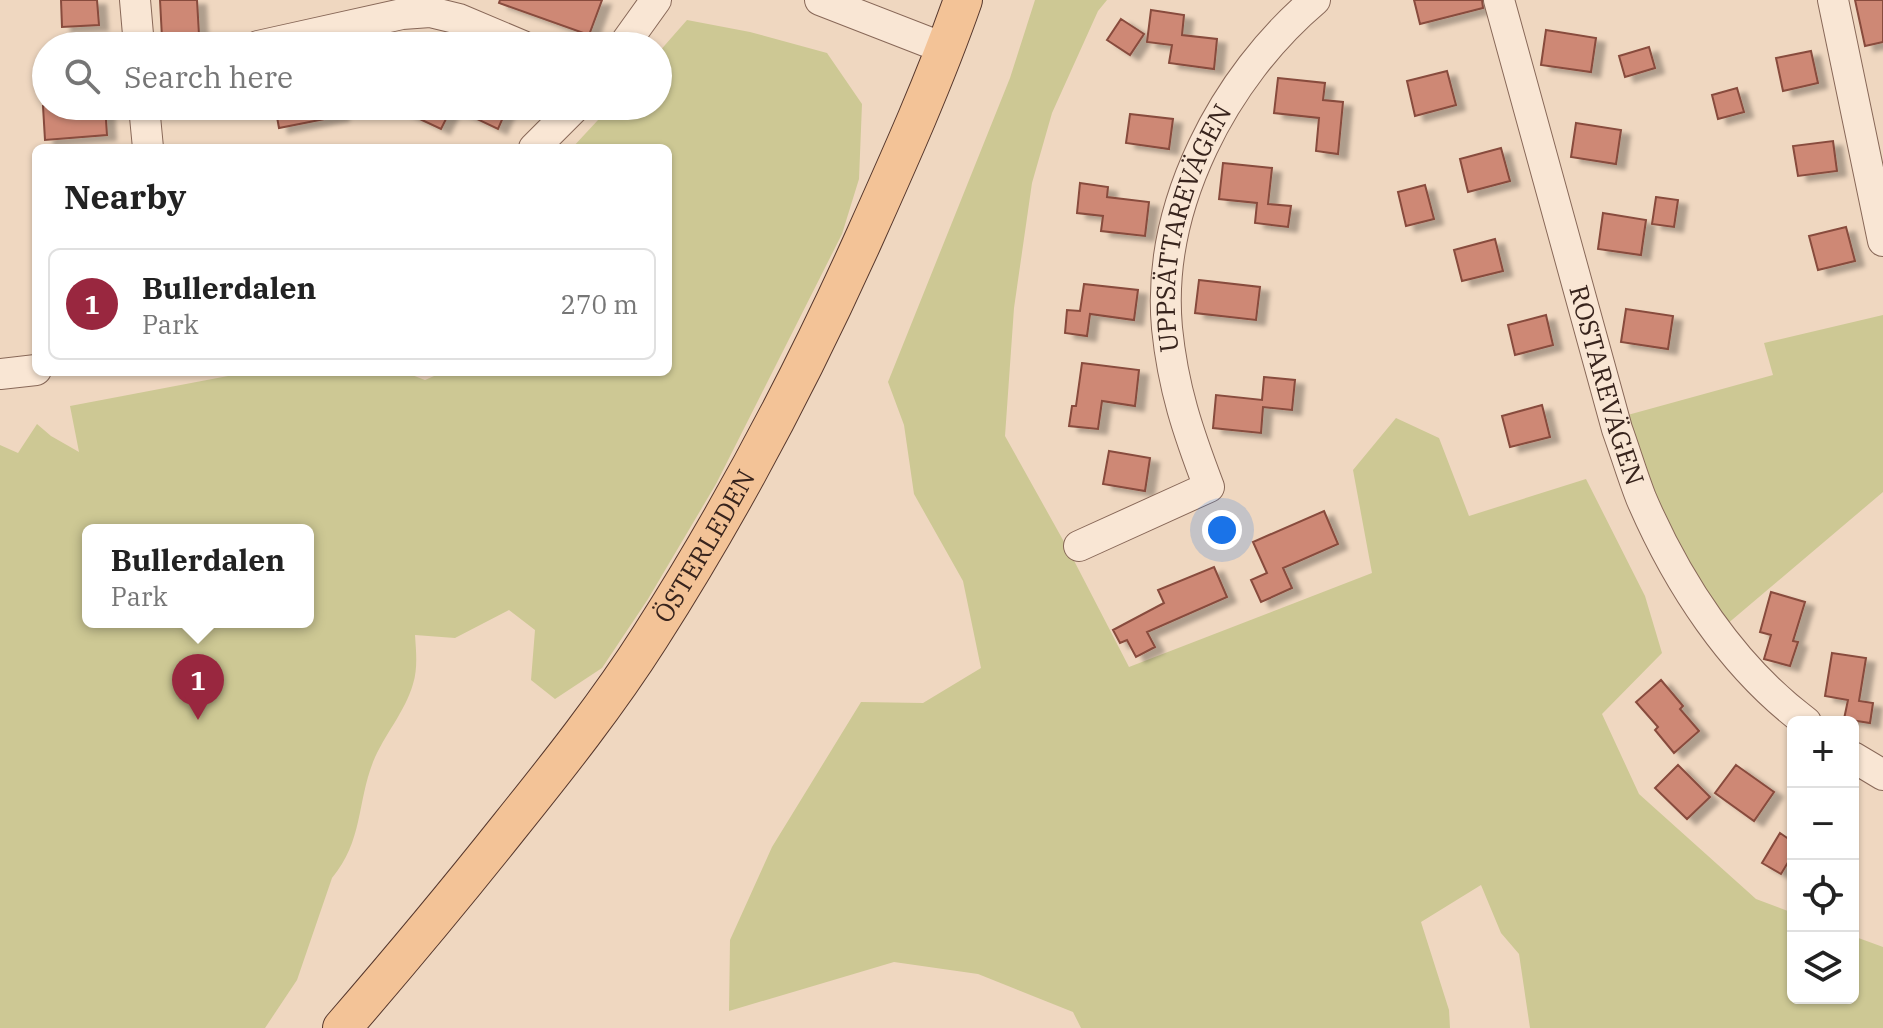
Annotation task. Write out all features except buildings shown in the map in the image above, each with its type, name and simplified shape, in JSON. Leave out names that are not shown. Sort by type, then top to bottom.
[{"type":"main road","name":"ÖSTERLEDEN","points":[[342,1028],[418,941],[543,785],[650,637],[760,451],[803,370],[896,167],[946,49],[963,0]]},
{"type":"street","points":[[135,0],[138,32]]},
{"type":"street","points":[[633,32],[656,0]]},
{"type":"street","points":[[820,0],[946,49]]},
{"type":"street","name":"UPPSÄTTAREVÄGEN","points":[[1079,546],[1209,487],[1183,420],[1167,325],[1169,274],[1176,222],[1208,138],[1237,83],[1263,50],[1315,0]]},
{"type":"street","name":"ROSTAREVÄGEN","points":[[1499,0],[1617,429],[1641,497],[1673,565],[1710,620],[1748,670],[1799,716]]},
{"type":"street","points":[[1833,0],[1883,241]]},
{"type":"street","points":[[321,32],[402,14],[430,12],[459,19],[490,32]]},
{"type":"street","points":[[145,120],[148,144]]},
{"type":"street","points":[[538,144],[562,120]]},
{"type":"street","points":[[0,374],[32,370]]},
{"type":"street","points":[[1859,761],[1883,775]]},
{"type":"shaded area","points":[[1035,0],[1107,0],[1098,11],[1052,113],[1032,183],[1014,308],[1005,436],[1129,667],[1372,573],[1353,470],[1396,418],[1439,438],[1469,516],[1586,479],[1645,596],[1662,653],[1602,714],[1639,794],[1756,899],[1787,911],[1787,1004],[1859,1004],[1859,938],[1883,947],[1883,1028],[1530,1028],[1519,954],[1501,933],[1481,885],[1421,922],[1449,1010],[1450,1028],[1081,1028],[1073,1012],[978,974],[894,962],[729,1011],[730,940],[772,847],[861,702],[923,703],[981,668],[963,581],[914,494],[904,425],[888,382],[1010,78]]},
{"type":"shaded area","points":[[687,20],[750,32],[827,53],[862,104],[859,179],[842,234],[716,484],[648,599],[602,668],[555,699],[531,680],[535,630],[509,610],[455,638],[415,635],[416,672],[413,684],[373,762],[354,836],[332,878],[297,980],[265,1028],[0,1028],[0,445],[18,453],[37,424],[79,452],[70,406],[228,376],[414,376],[425,380],[434,376],[672,376],[672,144],[576,144],[598,120],[672,120],[672,37]]},
{"type":"shaded area","points":[[1883,315],[1883,492],[1726,625],[1677,546],[1624,416],[1773,375],[1764,343]]},
{"type":"place","name":"Bullerdalen","points":[[198,720]]}]
